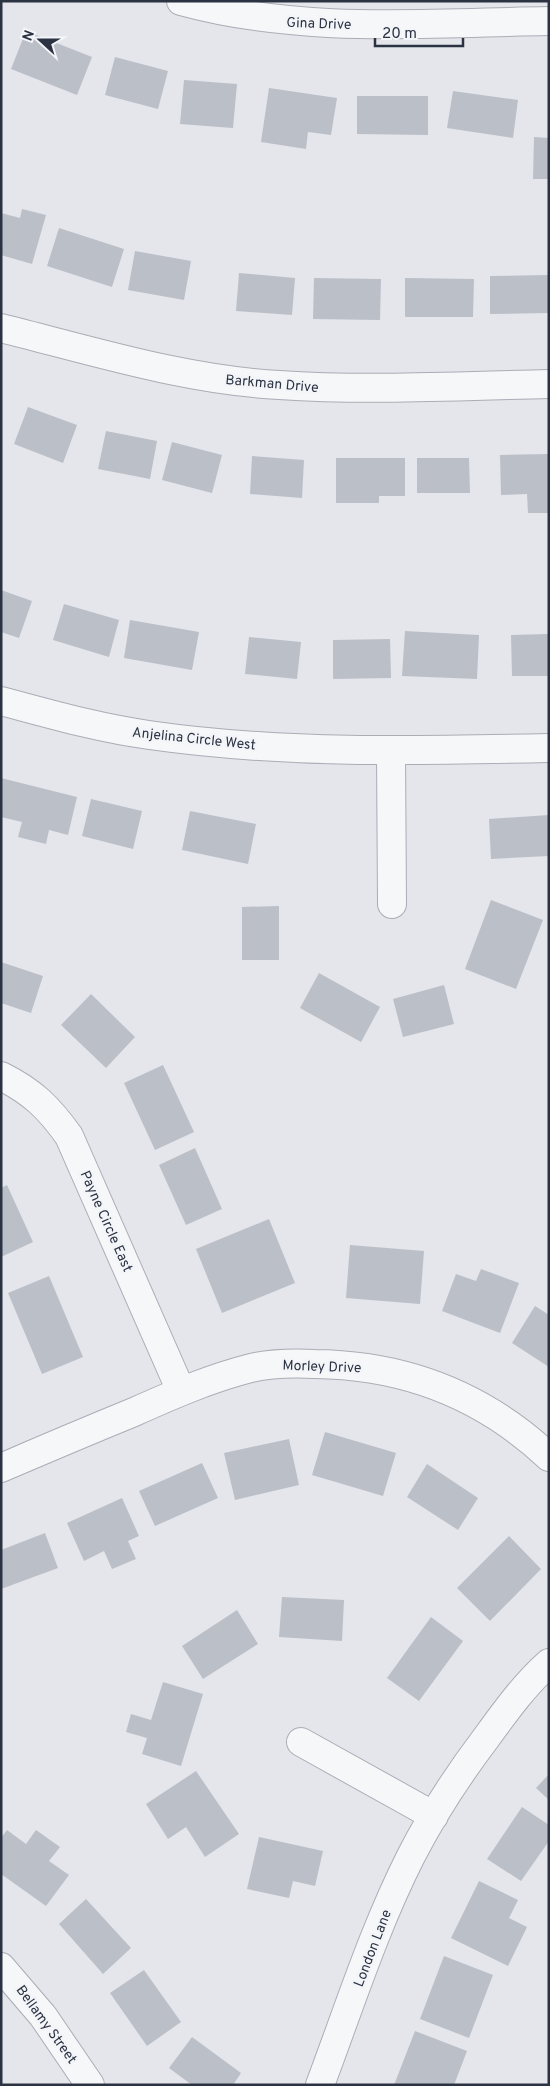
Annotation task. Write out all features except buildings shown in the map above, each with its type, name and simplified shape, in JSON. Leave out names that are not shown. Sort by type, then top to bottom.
[{"type":"street","name":"Gina Drive","points":[[181,1],[244,16],[286,22],[346,24],[549,20]]},
{"type":"street","name":"Barkman Drive","points":[[1,328],[154,367],[278,385],[350,388],[549,384]]},
{"type":"street","name":"Anjelina Circle West","points":[[1,701],[99,727],[202,741],[391,752],[549,748]]},
{"type":"street","points":[[391,752],[392,904]]},
{"type":"street","name":"Payne Circle East","points":[[1,1076],[25,1088],[51,1110],[69,1136],[181,1391]]},
{"type":"street","name":"Morley Drive","points":[[1,1468],[181,1391],[252,1368],[291,1363],[336,1364],[376,1368],[416,1378],[458,1393],[498,1415],[529,1438],[549,1457]]},
{"type":"street","name":"London Lane","points":[[320,2085],[394,1893],[434,1816],[462,1770],[536,1674],[549,1662]]},
{"type":"street","points":[[301,1742],[434,1816]]},
{"type":"street","name":"Bellamy Street","points":[[1,1967],[44,2016],[90,2085]]}]
